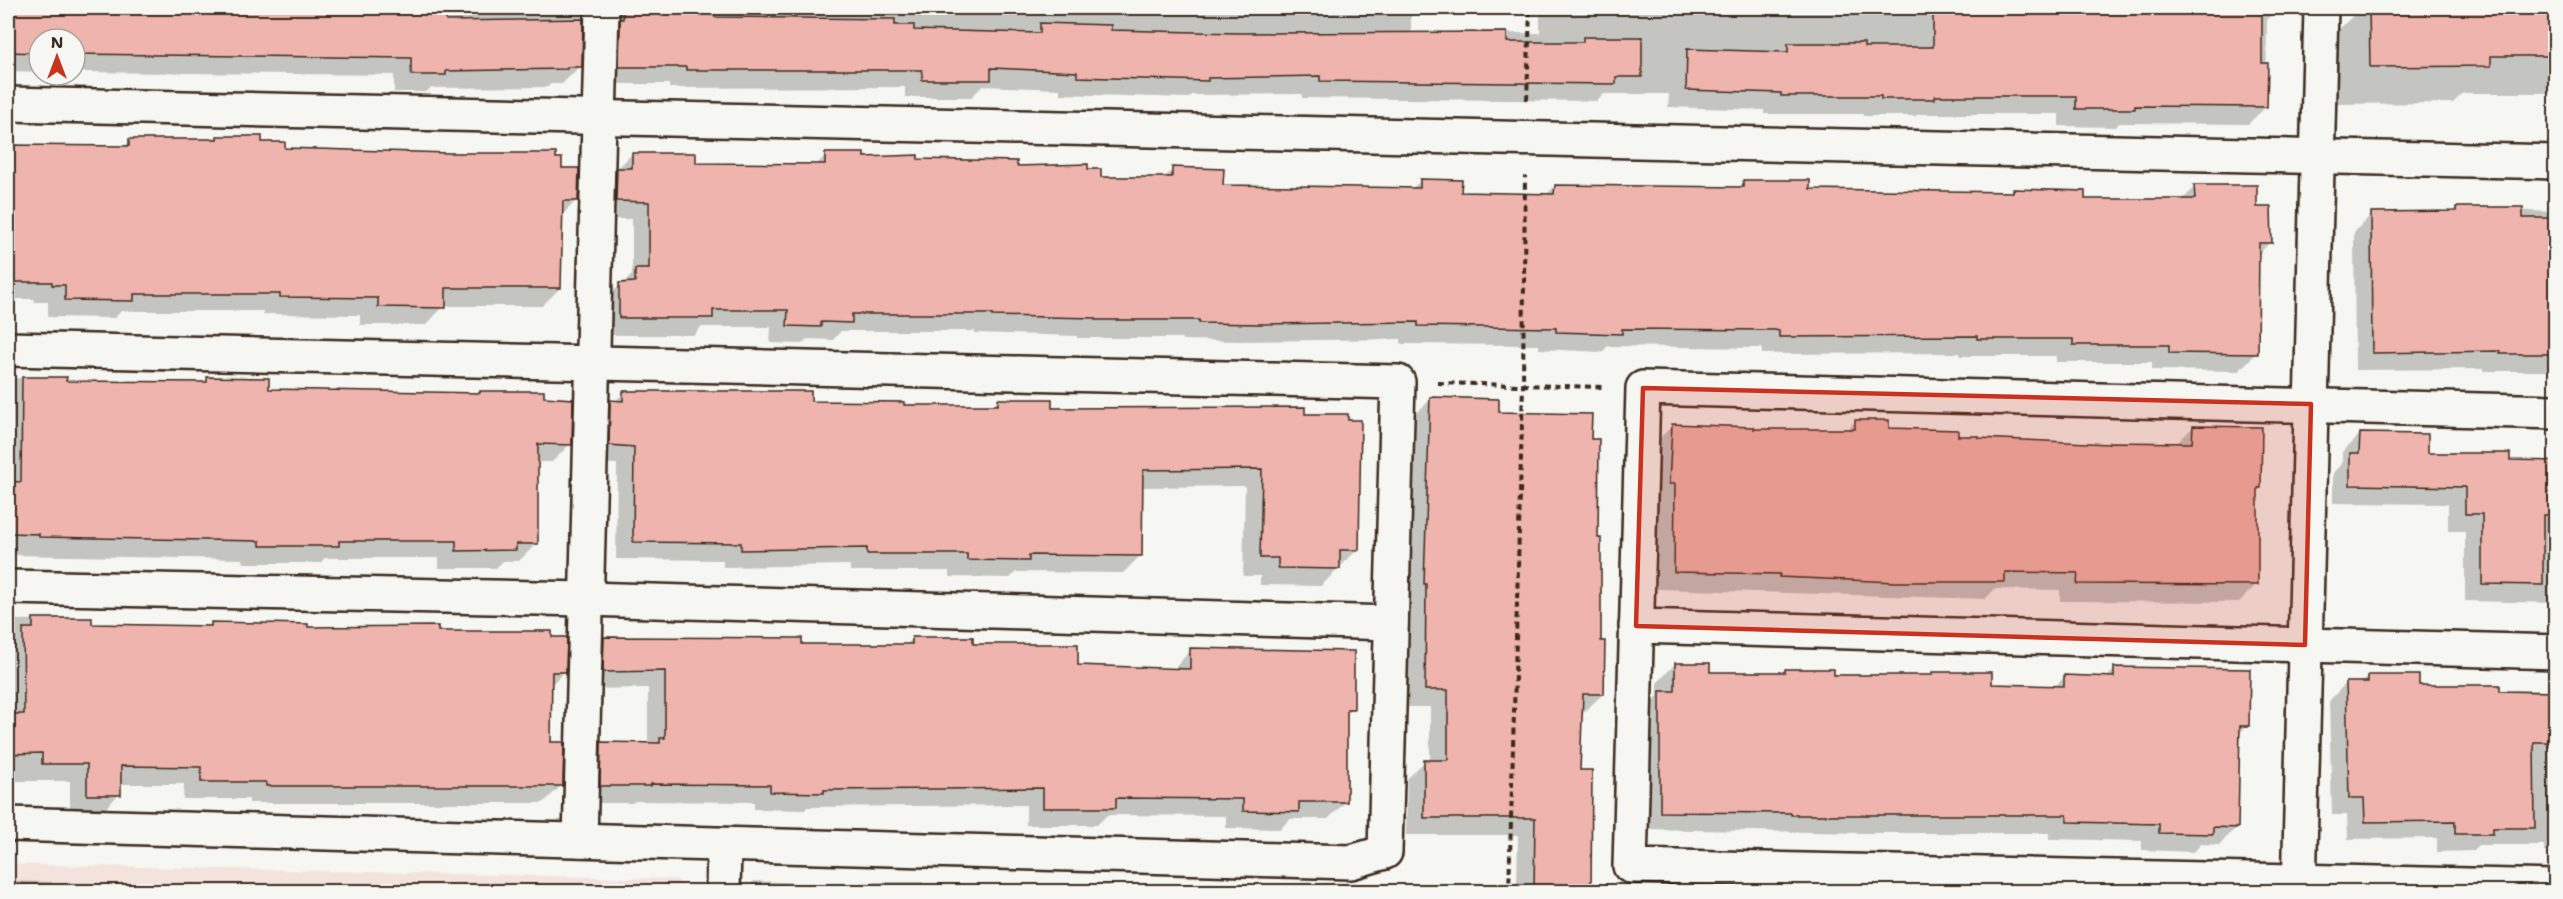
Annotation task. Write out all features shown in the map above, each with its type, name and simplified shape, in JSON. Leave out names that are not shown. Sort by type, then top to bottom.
[{"type":"street","points":[[580,840],[602,8]]},
{"type":"street","points":[[2299,886],[2322,8]]},
{"type":"street","points":[[8,104],[2556,162]]},
{"type":"street","points":[[8,349],[1398,382],[1385,852],[1351,862],[8,824]]},
{"type":"street","points":[[2556,412],[1643,388],[1630,866],[2299,886],[2556,887]]},
{"type":"street","points":[[8,587],[586,599],[1391,623]]},
{"type":"street","points":[[1636,626],[2556,652]]},
{"type":"street","points":[[723,891],[724,846]]},
{"type":"path","points":[[1509,891],[1523,385],[1530,8]]},
{"type":"path","points":[[1398,382],[1643,388]]},
{"type":"highlighted area","points":[[1643,388],[2311,404],[2305,645],[1636,626]]},
{"type":"shaded area","points":[[8,864],[676,879],[689,891],[8,892]]},
{"type":"building","points":[[8,8],[446,8],[446,21],[583,19],[582,67],[567,67],[567,69],[446,71],[446,75],[411,75],[411,58],[87,54],[87,27],[27,27],[27,53],[8,52]]},
{"type":"building","points":[[1933,8],[2262,8],[2262,63],[2268,63],[2267,107],[2135,106],[2135,109],[2076,109],[2076,96],[1935,96],[1935,99],[1881,99],[1881,96],[1781,96],[1781,93],[1686,90],[1687,49],[1788,52],[1788,43],[1864,43],[1864,47],[1933,47]]},
{"type":"building","points":[[2369,8],[2556,8],[2556,56],[2491,56],[2491,66],[2370,67]]},
{"type":"building","points":[[623,11],[715,11],[715,17],[895,19],[895,25],[914,25],[914,30],[1040,33],[1040,23],[1111,25],[1111,30],[1238,33],[1507,32],[1507,42],[1583,42],[1583,37],[1642,37],[1642,77],[1616,77],[1616,84],[1320,81],[1320,76],[1208,78],[1208,81],[1077,77],[1077,72],[991,68],[991,80],[922,80],[922,70],[686,70],[686,67],[619,67],[620,19],[623,19]]},
{"type":"building","points":[[217,136],[262,136],[262,142],[285,142],[285,148],[449,153],[556,153],[556,158],[562,158],[562,168],[579,168],[578,201],[563,201],[561,288],[446,288],[446,308],[378,307],[378,298],[280,297],[280,294],[134,294],[134,301],[65,300],[65,285],[52,285],[52,282],[8,282],[8,145],[129,146],[129,139],[217,139]]},
{"type":"building","points":[[632,153],[696,153],[696,163],[825,164],[825,153],[864,153],[864,157],[918,155],[918,159],[1017,161],[1017,166],[1088,164],[1088,169],[1101,169],[1101,177],[1172,177],[1172,167],[1224,169],[1223,185],[1420,188],[1420,179],[1462,180],[1461,192],[1554,194],[1555,185],[1743,187],[1743,180],[1810,180],[1810,189],[2013,192],[2013,189],[2085,191],[2085,199],[2195,199],[2194,185],[2257,185],[2257,207],[2271,207],[2272,243],[2259,243],[2258,354],[2169,353],[2169,345],[2073,345],[2073,339],[1977,339],[1977,336],[1779,337],[1779,331],[1775,330],[1622,329],[1622,334],[1556,332],[1556,328],[1418,326],[1418,322],[1258,324],[1199,323],[1199,320],[1095,320],[1095,318],[992,316],[992,314],[852,314],[852,323],[821,322],[821,327],[787,326],[788,310],[713,310],[713,318],[619,318],[619,283],[635,282],[635,269],[649,269],[649,202],[616,201],[617,168],[632,168]]},
{"type":"building","points":[[2456,207],[2523,207],[2523,218],[2556,218],[2556,354],[2500,354],[2500,351],[2372,353],[2371,212],[2456,211]]},
{"type":"building","points":[[22,377],[67,377],[66,381],[207,382],[207,377],[269,378],[269,389],[480,393],[480,391],[544,391],[544,397],[573,399],[572,445],[538,444],[538,544],[516,544],[516,550],[456,551],[456,541],[339,541],[339,546],[260,546],[260,541],[39,537],[39,534],[8,533],[8,481],[21,482]]},
{"type":"building","points":[[623,391],[811,391],[811,401],[904,402],[904,405],[998,405],[998,399],[1052,399],[1052,408],[1305,407],[1305,414],[1348,414],[1348,420],[1361,420],[1359,550],[1340,550],[1340,569],[1278,568],[1278,558],[1260,558],[1262,469],[1143,470],[1142,556],[1029,555],[1029,561],[967,560],[967,554],[867,554],[867,548],[741,550],[741,543],[633,542],[634,447],[609,445],[610,400],[623,401]]},
{"type":"building","points":[[1430,397],[1499,399],[1499,412],[1592,414],[1591,439],[1599,439],[1598,538],[1601,538],[1601,641],[1605,641],[1604,694],[1583,694],[1580,770],[1592,770],[1591,891],[1534,891],[1535,818],[1424,818],[1424,760],[1448,760],[1448,690],[1425,690],[1426,584],[1424,584]]},
{"type":"building","points":[[1855,420],[1889,420],[1889,428],[1958,430],[1958,436],[1979,436],[1979,438],[2109,444],[2109,442],[2192,443],[2193,426],[2262,427],[2261,488],[2258,488],[2258,585],[2077,584],[2078,573],[2005,572],[2005,582],[1895,582],[1779,577],[1780,574],[1674,572],[1675,484],[1669,484],[1672,424],[1754,427],[1754,429],[1855,429]]},
{"type":"building","points":[[2360,433],[2428,434],[2428,453],[2510,453],[2510,460],[2556,461],[2556,515],[2543,515],[2543,585],[2482,584],[2482,514],[2465,514],[2465,487],[2350,485],[2350,453],[2359,453]]},
{"type":"building","points":[[33,618],[92,618],[92,624],[211,626],[211,622],[308,624],[308,627],[438,626],[438,631],[552,631],[552,637],[567,637],[566,672],[552,672],[551,742],[564,742],[563,786],[266,786],[266,782],[201,782],[201,767],[121,766],[121,795],[87,795],[87,764],[42,764],[42,753],[8,754],[8,714],[24,714],[23,628],[33,628]]},
{"type":"building","points":[[604,637],[802,638],[802,644],[912,644],[912,637],[973,637],[973,644],[1078,644],[1078,665],[1190,669],[1190,648],[1354,651],[1354,709],[1347,709],[1347,802],[1299,802],[1299,812],[1243,811],[1243,799],[1116,798],[1116,808],[1043,808],[1043,788],[824,790],[824,793],[770,792],[770,785],[600,786],[601,742],[660,743],[660,738],[665,738],[665,671],[603,672]]},
{"type":"building","points":[[1675,663],[1710,663],[1710,672],[1785,672],[1785,669],[1834,669],[1834,675],[1932,675],[1932,672],[1992,672],[1992,684],[2064,686],[2064,675],[2114,677],[2114,667],[2250,669],[2249,726],[2240,726],[2238,828],[2213,827],[2213,834],[2159,833],[2159,824],[2067,822],[2067,815],[1791,815],[1791,813],[1660,812],[1660,691],[1675,691]]},
{"type":"building","points":[[2368,675],[2419,675],[2419,685],[2500,685],[2500,691],[2556,692],[2556,742],[2534,742],[2535,828],[2493,828],[2493,834],[2455,834],[2455,821],[2365,822],[2364,798],[2349,798],[2346,682],[2368,682]]}]
